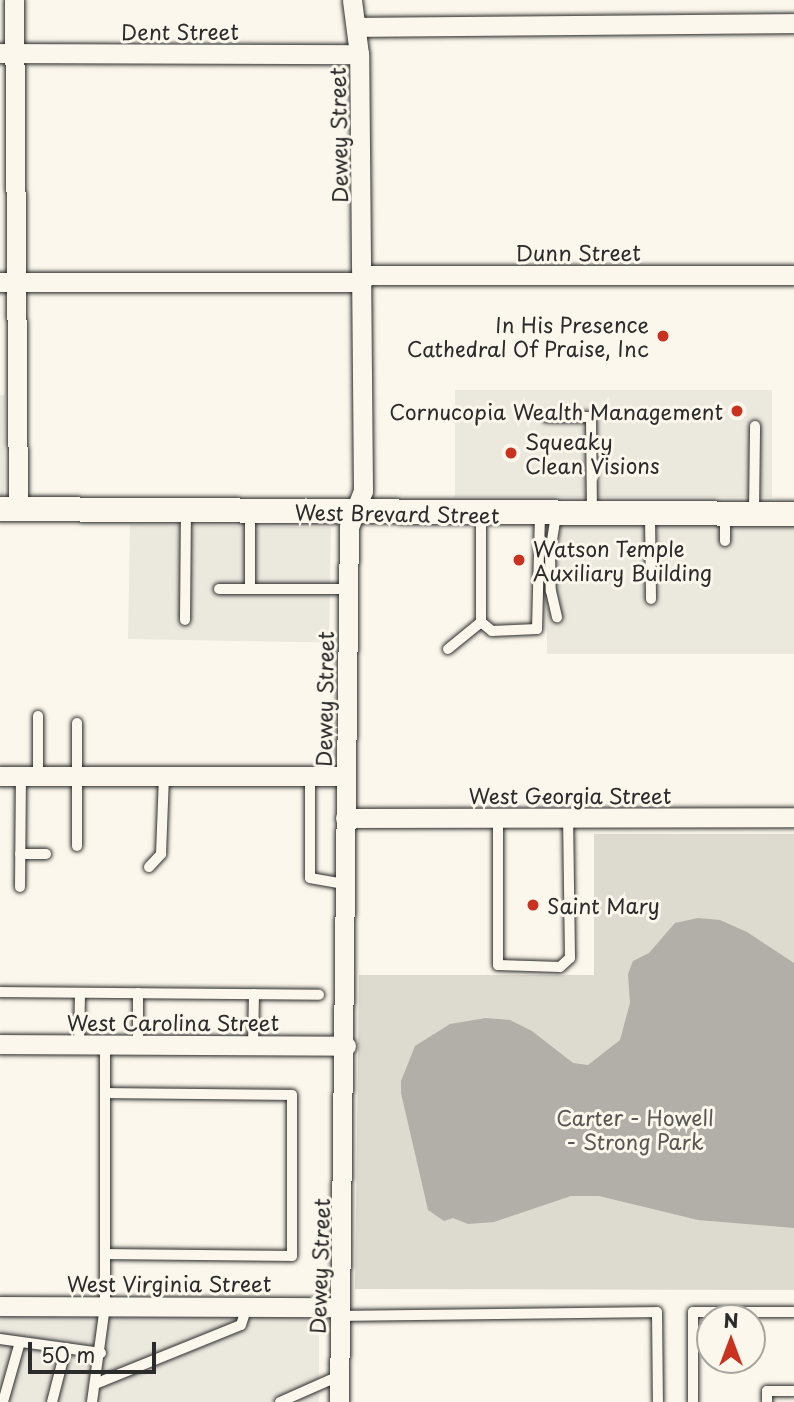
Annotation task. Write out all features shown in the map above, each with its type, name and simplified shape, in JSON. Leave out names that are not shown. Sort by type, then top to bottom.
[{"type":"street","points":[[9,509],[7,53],[14,0]]},
{"type":"street","name":"Dewey Street","points":[[339,1402],[346,1046],[345,818],[349,527],[363,491],[359,54],[352,0]]},
{"type":"street","points":[[356,27],[794,23]]},
{"type":"street","name":"Dent Street","points":[[7,53],[359,54]]},
{"type":"street","name":"Dunn Street","points":[[8,282],[794,275]]},
{"type":"street","name":"West Brevard Street","points":[[9,509],[481,515],[794,514]]},
{"type":"street","points":[[0,775],[346,776]]},
{"type":"street","name":"West Georgia Street","points":[[345,818],[794,817]]},
{"type":"street","name":"West Carolina Street","points":[[0,1044],[346,1046]]},
{"type":"street","name":"West Virginia Street","points":[[0,1306],[247,1307],[339,1312]]},
{"type":"lane","points":[[547,417],[591,417],[592,514]]},
{"type":"lane","points":[[754,514],[755,426]]},
{"type":"lane","points":[[186,511],[186,620]]},
{"type":"lane","points":[[250,511],[250,589]]},
{"type":"lane","points":[[481,515],[481,621],[492,632],[537,629],[548,514]]},
{"type":"lane","points":[[548,514],[557,617]]},
{"type":"lane","points":[[650,514],[651,599]]},
{"type":"lane","points":[[725,514],[725,541]]},
{"type":"lane","points":[[219,589],[348,589]]},
{"type":"lane","points":[[448,649],[481,621]]},
{"type":"lane","points":[[20,887],[20,854],[38,716]]},
{"type":"lane","points":[[77,723],[77,846]]},
{"type":"lane","points":[[149,867],[163,846],[164,776]]},
{"type":"lane","points":[[310,776],[310,878],[345,884]]},
{"type":"lane","points":[[498,818],[498,965],[559,967],[570,958],[568,818]]},
{"type":"lane","points":[[20,854],[46,854]]},
{"type":"lane","points":[[0,992],[319,995]]},
{"type":"lane","points":[[79,1045],[80,993]]},
{"type":"lane","points":[[138,993],[138,1045]]},
{"type":"lane","points":[[253,1046],[254,994]]},
{"type":"lane","points":[[92,1402],[101,1353],[105,1306],[105,1045]]},
{"type":"lane","points":[[105,1093],[292,1095],[292,1256],[105,1254]]},
{"type":"lane","points":[[95,1384],[241,1325],[247,1307]]},
{"type":"lane","points":[[339,1312],[657,1312],[658,1402]]},
{"type":"lane","points":[[693,1402],[693,1312],[794,1312]]},
{"type":"lane","points":[[0,1339],[101,1353]]},
{"type":"lane","points":[[3,1402],[20,1342]]},
{"type":"lane","points":[[52,1402],[66,1348]]},
{"type":"lane","points":[[280,1402],[339,1376]]},
{"type":"lane","points":[[767,1402],[767,1391],[794,1391]]},
{"type":"shaded area","points":[[455,390],[772,390],[772,497],[455,497]]},
{"type":"shaded area","points":[[0,395],[5,395],[4,495],[0,495]]},
{"type":"shaded area","points":[[130,524],[331,528],[329,642],[128,639]]},
{"type":"shaded area","points":[[547,524],[794,524],[794,654],[547,654]]},
{"type":"shaded area","points":[[698,918],[720,920],[747,932],[794,963],[794,1228],[698,1220],[599,1196],[571,1196],[494,1222],[468,1224],[453,1218],[444,1221],[428,1210],[401,1093],[401,1081],[415,1046],[450,1024],[486,1018],[510,1020],[532,1031],[573,1063],[588,1065],[620,1040],[630,1003],[628,974],[633,961],[649,953],[675,923]]},
{"type":"shaded area","points":[[0,1316],[319,1316],[319,1402],[0,1402]]},
{"type":"green space","name":"Carter - Howell - Strong Park","points":[[594,834],[794,834],[794,1290],[355,1289],[359,975],[594,975]]},
{"type":"place","name":"In His Presence Cathedral Of Praise, Inc","points":[[663,336]]},
{"type":"place","name":"Cornucopia Wealth Management","points":[[737,411]]},
{"type":"place","name":"Squeaky Clean Visions","points":[[511,453]]},
{"type":"place","name":"Watson Temple Auxiliary Building","points":[[519,560]]},
{"type":"place","name":"Saint Mary","points":[[533,905]]}]
